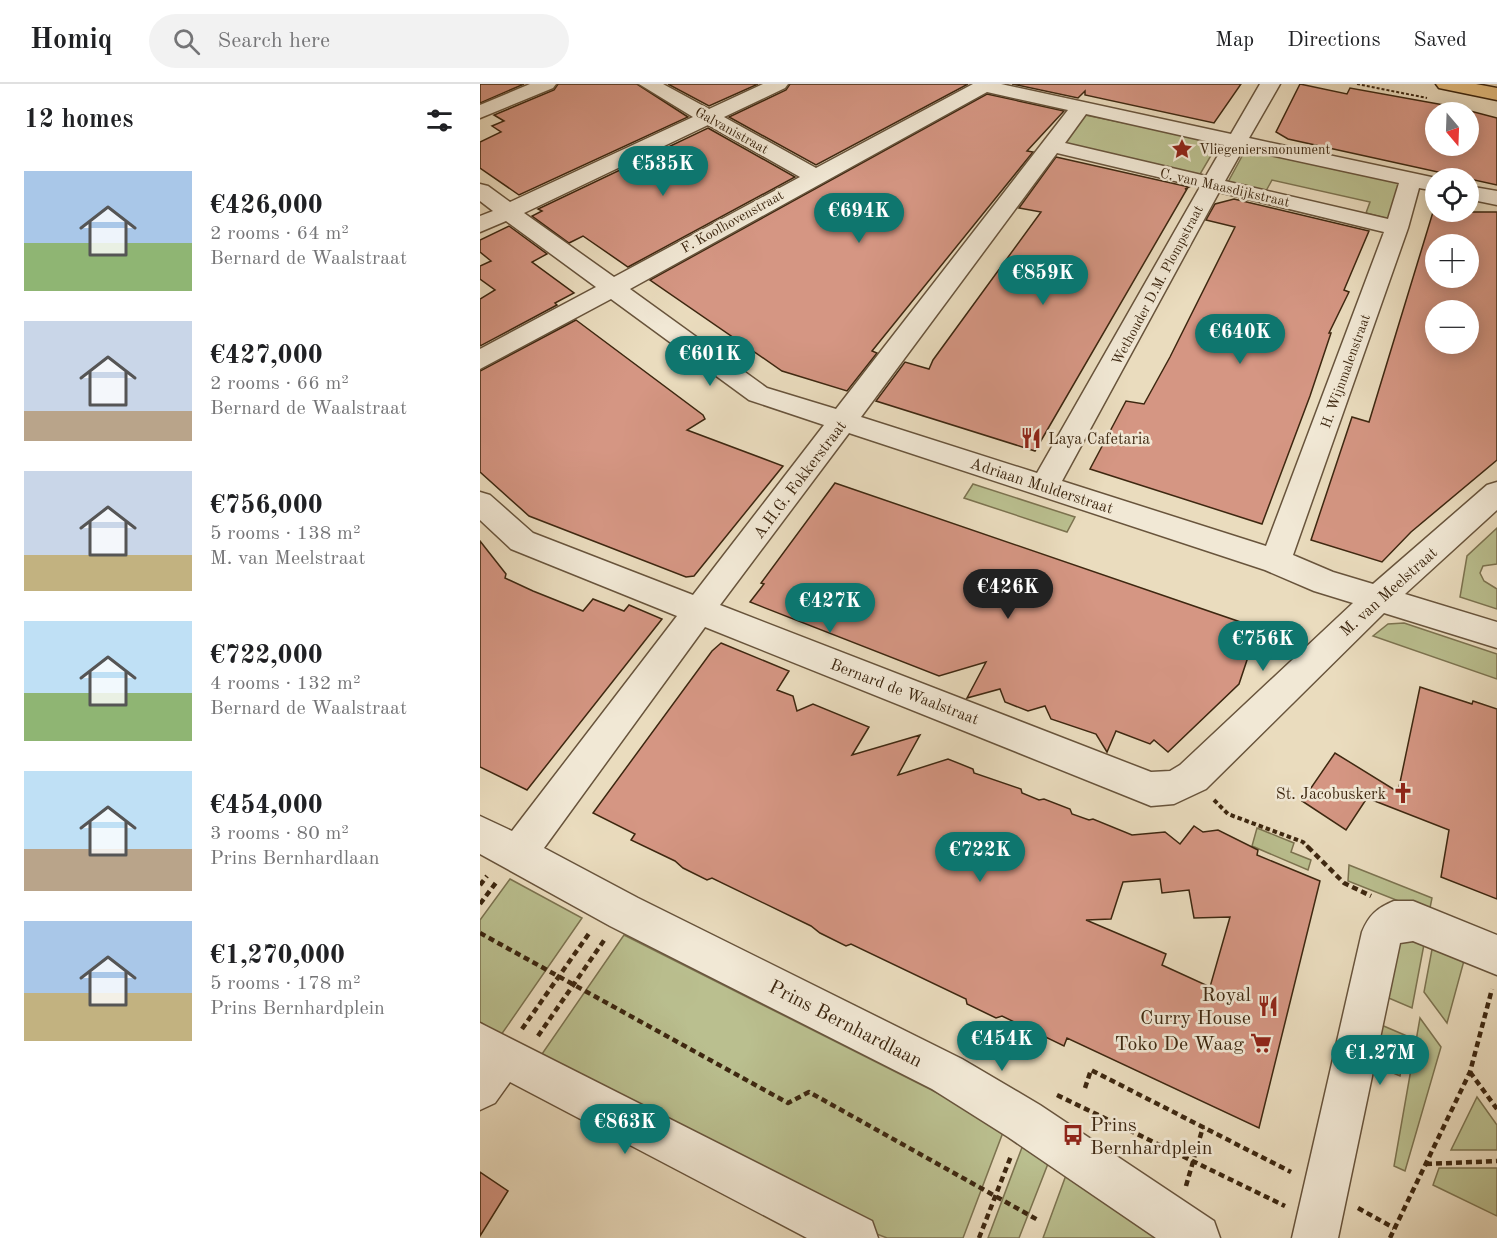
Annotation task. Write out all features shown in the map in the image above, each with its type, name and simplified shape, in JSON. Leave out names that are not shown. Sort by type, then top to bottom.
[{"type":"main road","points":[[1446,84],[1497,94]]},
{"type":"street","points":[[480,112],[546,84]]},
{"type":"street","name":"Galvanistraat","points":[[649,84],[814,176]]},
{"type":"street","points":[[480,225],[778,84]]},
{"type":"street","name":"Wethouder D.M. Plompstraat","points":[[1045,486],[1111,371],[1212,183],[1270,84]]},
{"type":"street","name":"F. Koolhovenstraat","points":[[480,360],[814,176],[984,86],[1082,106]]},
{"type":"street","points":[[1082,106],[1425,182]]},
{"type":"street","name":"A.H.G. Fokkerstraat","points":[[518,853],[699,610],[1082,106]]},
{"type":"street","name":"C. van Maasdijkstraat","points":[[1053,146],[1397,228]]},
{"type":"street","name":"H. Wijnmalenstraat","points":[[1276,561],[1397,228],[1411,179]]},
{"type":"street","name":"Adriaan Mulderstraat","points":[[480,191],[758,394],[1276,561],[1325,582],[1380,597],[1497,635]]},
{"type":"street","points":[[1479,194],[1497,198]]},
{"type":"street","name":"M. van Meelstraat","points":[[1184,782],[1380,597],[1497,494]]},
{"type":"street","name":"Bernard de Waalstraat","points":[[480,503],[522,541],[1151,789],[1184,782]]},
{"type":"street","name":"Prins Bernhardlaan","points":[[480,834],[617,909],[947,1074],[1030,1103],[1197,1238]]},
{"type":"street","points":[[1320,1217],[1382,932],[1394,921],[1413,921],[1495,968]]},
{"type":"street","points":[[495,1063],[855,1238]]},
{"type":"path","points":[[1184,782],[1228,814],[1304,842],[1344,884],[1373,897],[1394,921]]},
{"type":"path","points":[[495,1063],[558,978],[617,909]]},
{"type":"path","points":[[495,1063],[573,986],[617,909]]},
{"type":"path","points":[[480,933],[788,1103],[809,1092],[1038,1220]]},
{"type":"path","points":[[1390,1238],[1470,1072],[1495,968]]},
{"type":"path","points":[[1085,1088],[1091,1070],[1203,1127],[1320,1217]]},
{"type":"path","points":[[1470,1072],[1497,1109]]},
{"type":"path","points":[[979,1238],[1030,1103],[1193,1162],[1320,1217],[1394,1228]]},
{"type":"path","points":[[1184,1194],[1203,1127]]},
{"type":"path","points":[[1426,1164],[1497,1161]]},
{"type":"green space","points":[[1085,115],[1219,142],[1199,176],[1065,144]]},
{"type":"green space","points":[[1246,149],[1401,183],[1389,219],[1366,213],[1370,202],[1272,180],[1266,191],[1228,182]]},
{"type":"green space","points":[[973,484],[1075,517],[1067,532],[964,498]]},
{"type":"green space","points":[[1497,528],[1497,564],[1483,566],[1480,573],[1484,581],[1497,589],[1497,609],[1460,597],[1467,556]]},
{"type":"green space","points":[[1404,623],[1497,654],[1497,679],[1373,636],[1388,624]]},
{"type":"green space","points":[[1257,828],[1294,843],[1291,852],[1311,860],[1308,870],[1252,846]]},
{"type":"green space","points":[[1349,865],[1432,898],[1429,913],[1348,881]]},
{"type":"green space","points":[[510,879],[582,918],[501,1035],[480,1022],[480,920]]},
{"type":"green space","points":[[624,935],[1005,1127],[963,1238],[887,1238],[851,1224],[542,1054]]},
{"type":"green space","points":[[1425,939],[1412,1008],[1384,996],[1396,943]]},
{"type":"green space","points":[[1433,944],[1465,957],[1447,1023],[1424,992]]},
{"type":"green space","points":[[1420,1018],[1441,1047],[1405,1171],[1394,1166]]},
{"type":"green space","points":[[1379,1024],[1407,1036],[1400,1076],[1372,1064]]},
{"type":"green space","points":[[1477,1097],[1497,1125],[1497,1150],[1451,1150]]},
{"type":"green space","points":[[1024,1142],[1051,1156],[1019,1238],[988,1238]]},
{"type":"green space","points":[[1069,1167],[1176,1238],[1043,1238]]},
{"type":"green space","points":[[1439,1168],[1497,1168],[1497,1216],[1433,1185]]},
{"type":"building","points":[[480,84],[524,84],[480,103]]},
{"type":"building","points":[[558,84],[637,84],[688,117],[519,195],[480,168],[480,142],[501,132],[492,126],[504,121],[494,115],[554,90]]},
{"type":"building","points":[[668,84],[758,84],[709,106]]},
{"type":"building","points":[[790,84],[968,84],[816,165],[729,117],[786,90]]},
{"type":"building","points":[[1012,84],[1241,84],[1214,123],[1085,95],[1085,91],[1078,98]]},
{"type":"building","points":[[1300,84],[1347,94],[1350,88],[1427,102],[1425,102],[1425,156],[1479,156],[1479,113],[1497,118],[1497,185],[1479,181],[1479,168],[1425,169],[1288,139],[1276,132]]},
{"type":"building","points":[[987,94],[1064,111],[1027,151],[1033,152],[872,351],[877,353],[847,391],[782,371],[650,280]]},
{"type":"building","points":[[708,128],[795,177],[628,267],[583,236],[569,243],[532,216],[542,211],[538,209]]},
{"type":"building","points":[[1056,157],[1189,187],[1185,189],[1187,189],[1035,451],[876,401],[905,362],[929,369],[933,360],[1041,212],[1019,208]]},
{"type":"building","points":[[1234,199],[1369,231],[1344,290],[1349,292],[1329,333],[1331,333],[1310,396],[1262,524],[1090,469],[1126,401],[1144,404],[1170,357],[1235,227],[1206,220],[1215,204]]},
{"type":"building","points":[[1479,212],[1497,212],[1497,460],[1411,532],[1382,562],[1311,540],[1352,417],[1369,422],[1425,238],[1425,288],[1479,288],[1479,234],[1426,234],[1430,222],[1479,222]]},
{"type":"building","points":[[509,226],[547,254],[532,262],[574,293],[555,303],[557,305],[480,346],[480,299],[495,290],[480,279],[480,266],[491,261],[480,252],[480,240]]},
{"type":"building","points":[[576,320],[703,415],[705,419],[687,430],[783,466],[694,576],[686,577],[529,516],[480,472],[480,371]]},
{"type":"building","points":[[835,483],[1255,627],[1257,630],[1239,684],[1168,752],[1154,740],[1150,744],[1116,731],[1107,752],[1096,734],[1051,719],[1045,706],[1028,711],[1005,702],[1000,689],[967,698],[986,662],[939,676],[750,602],[764,584],[761,583]]},
{"type":"building","points":[[480,541],[506,574],[505,578],[533,591],[583,611],[593,599],[624,611],[629,605],[662,619],[527,790],[480,767]]},
{"type":"building","points":[[721,643],[789,671],[777,690],[793,696],[797,711],[813,704],[869,727],[852,755],[920,735],[898,775],[948,759],[973,769],[974,773],[1021,789],[1022,793],[1039,800],[1044,799],[1070,809],[1072,814],[1089,820],[1093,819],[1132,835],[1165,832],[1180,844],[1194,826],[1203,832],[1218,830],[1258,850],[1257,855],[1320,881],[1259,1128],[1067,1038],[1064,1046],[1002,1016],[996,1018],[967,1004],[966,999],[851,944],[846,946],[811,926],[712,878],[707,880],[683,868],[675,861],[631,840],[635,834],[593,813],[712,651]],"holes":[[[1160,879],[1162,893],[1189,890],[1194,918],[1230,917],[1210,987],[1162,965],[1166,954],[1086,920],[1111,919],[1123,882]]]},
{"type":"building","name":"St. Jacobuskerk","points":[[1420,687],[1472,704],[1473,701],[1497,709],[1497,899],[1441,877],[1449,830],[1367,798],[1346,830],[1302,801],[1335,753],[1398,792]]},
{"type":"building","points":[[480,1172],[508,1191],[480,1236]]},
{"type":"place","name":"Vliegeniersmonument","points":[[1182,149]]},
{"type":"place","name":"Laya Cafetaria","points":[[1031,438]]},
{"type":"place","name":"St. Jacobuskerk","points":[[1403,793]]},
{"type":"place","name":"Royal Curry House","points":[[1268,1006]]},
{"type":"place","name":"Toko De Waag","points":[[1261,1043]]},
{"type":"place","name":"Prins Bernhardplein","points":[[1073,1135]]}]
